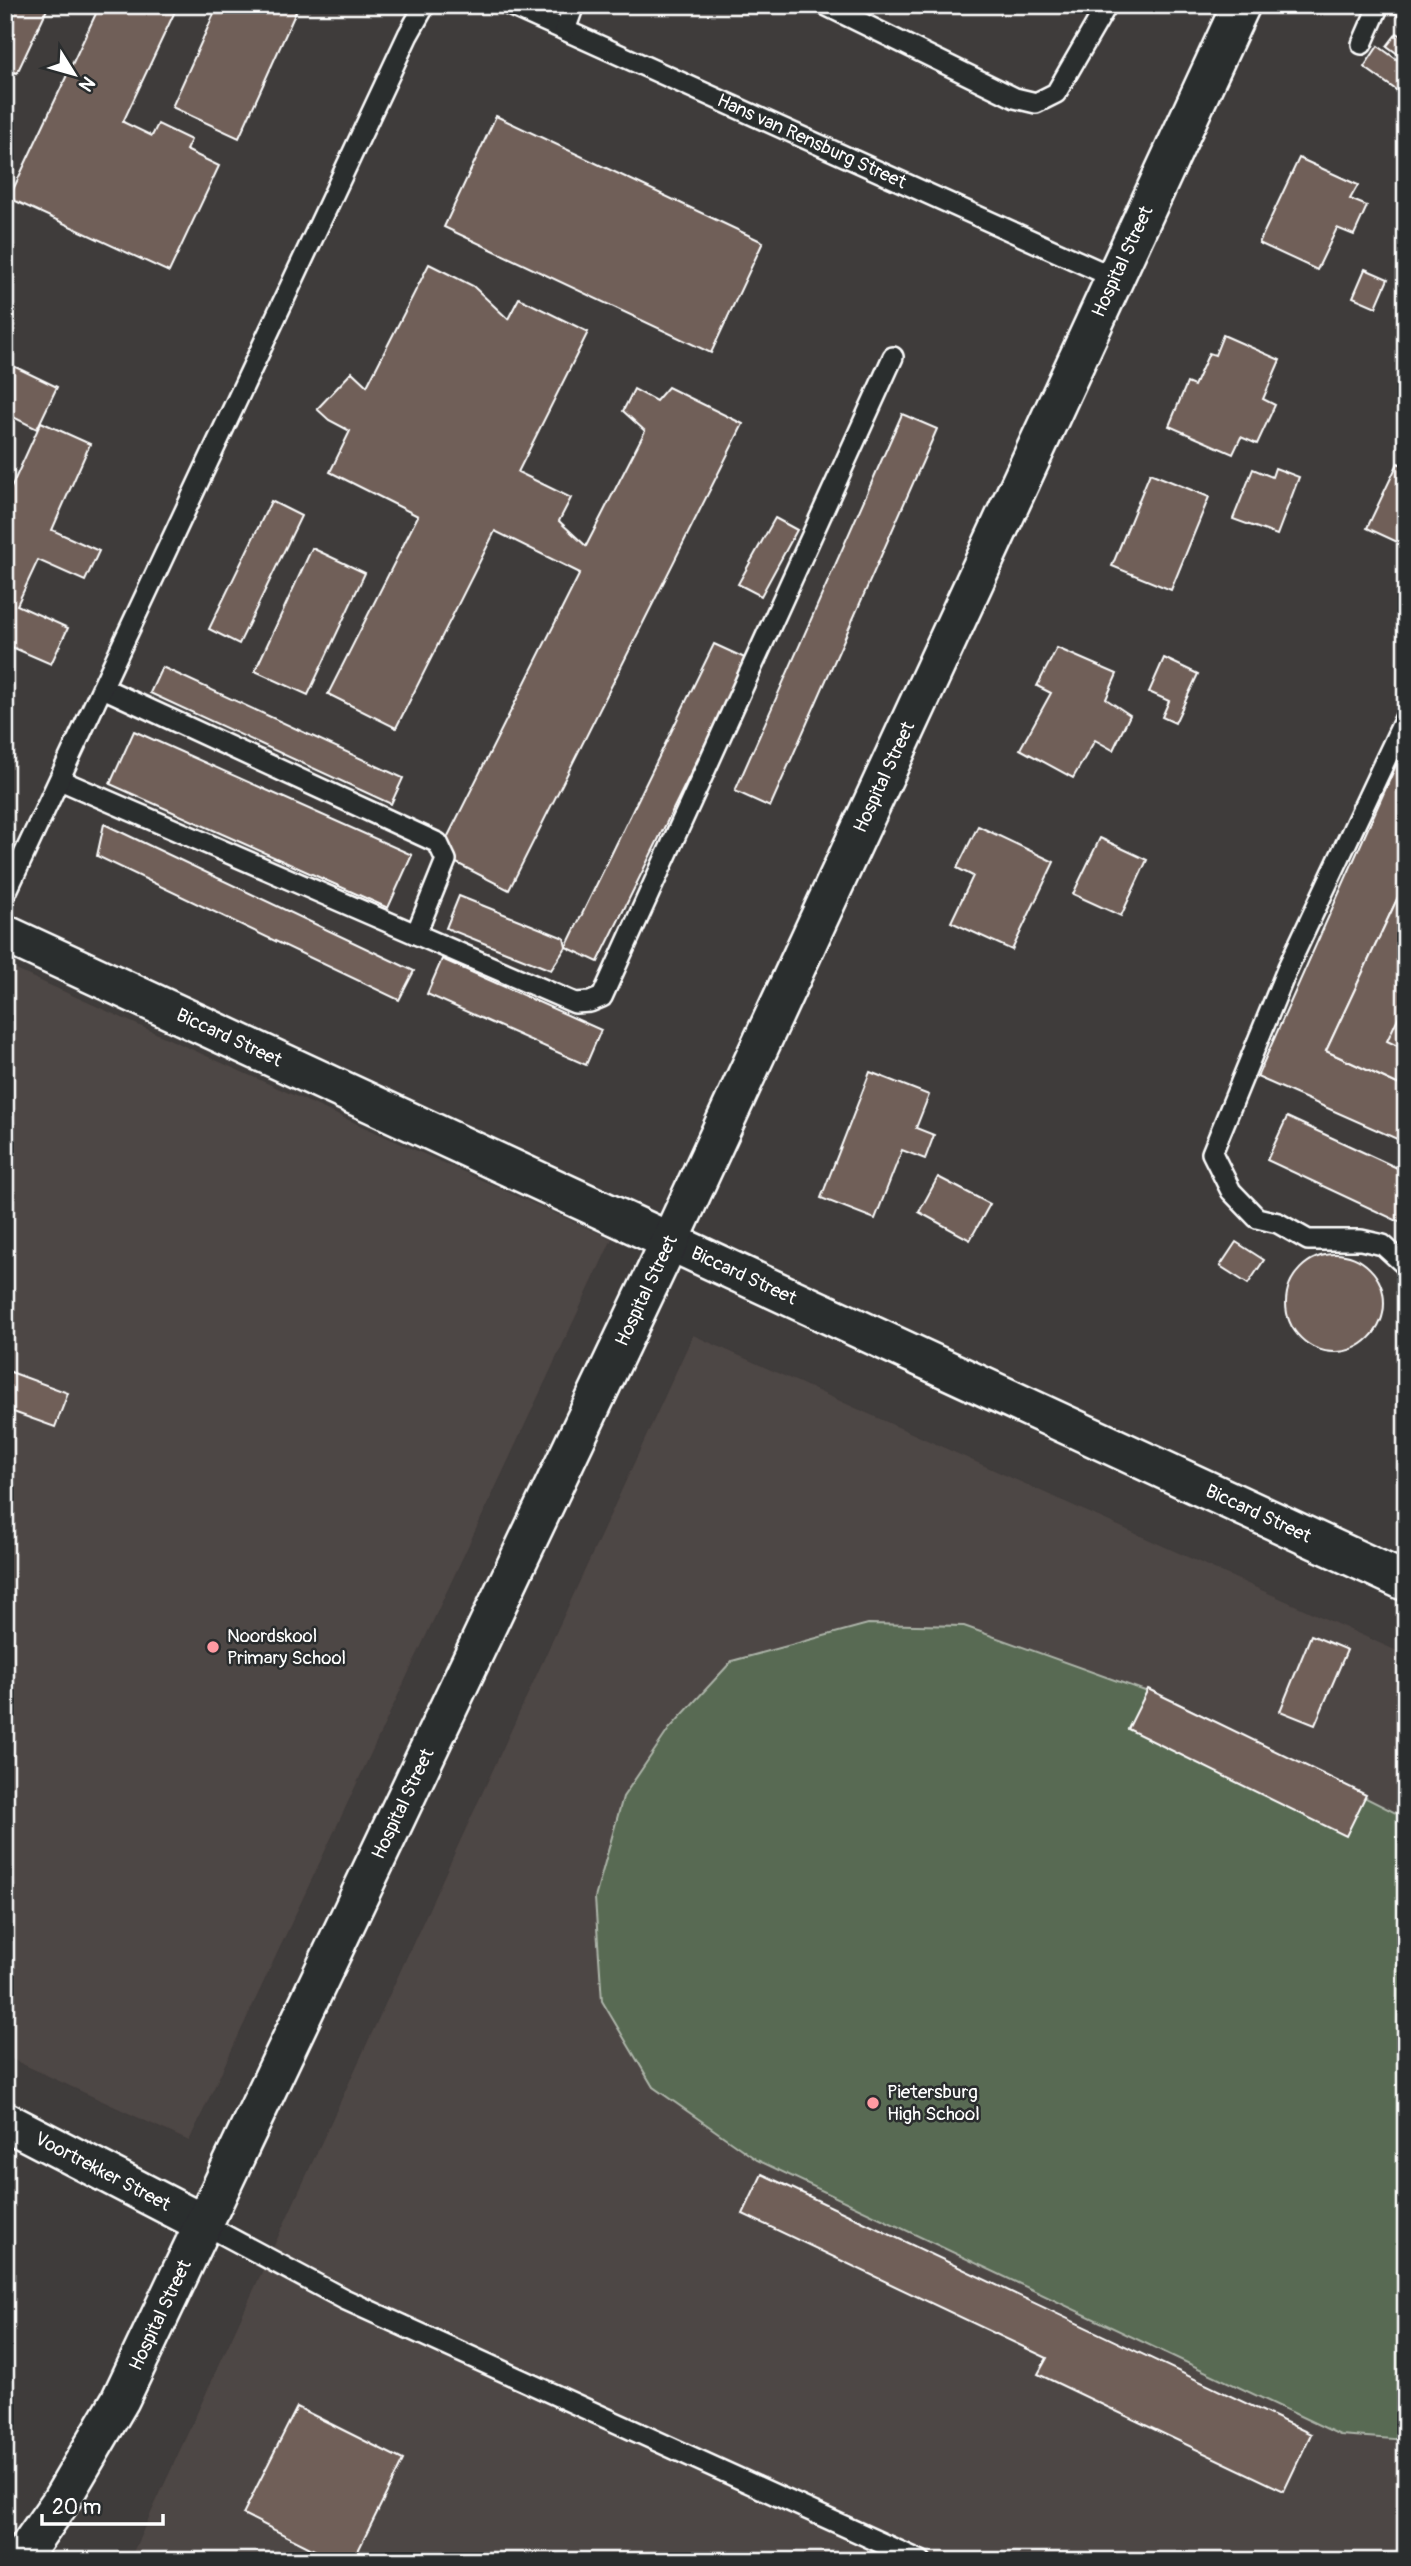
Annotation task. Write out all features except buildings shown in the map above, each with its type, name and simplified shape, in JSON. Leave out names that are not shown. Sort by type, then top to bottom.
[{"type":"street","name":"Hospital Street","points":[[19,2561],[59,2504],[120,2399],[668,1243],[1241,5]]},
{"type":"street","name":"Biccard Street","points":[[5,934],[668,1243],[1406,1582]]},
{"type":"street","name":"Voortrekker Street","points":[[5,2121],[202,2223]]},
{"type":"lane","points":[[5,895],[408,35],[425,5]]},
{"type":"lane","name":"Hans van Rensburg Street","points":[[509,5],[1115,278]]},
{"type":"lane","points":[[565,30],[575,5]]},
{"type":"lane","points":[[825,5],[1015,98],[1036,103],[1056,93],[1107,5]]},
{"type":"lane","points":[[1362,44],[1379,5]]},
{"type":"lane","points":[[60,780],[575,1003],[590,1002],[602,997],[893,357]]},
{"type":"lane","points":[[103,688],[438,843],[446,860],[416,934]]},
{"type":"lane","points":[[1406,716],[1288,967],[1212,1153],[1231,1191],[1257,1218],[1278,1223],[1308,1240],[1361,1240],[1383,1245],[1406,1266]]},
{"type":"lane","points":[[202,2223],[344,2298],[920,2561]]},
{"type":"shaded area","name":"Noordskool Primary School","points":[[5,965],[612,1239],[189,2141],[5,2056]]},
{"type":"shaded area","name":"Pietersburg High School","points":[[693,1335],[1406,1655],[1406,2561],[129,2561]]},
{"type":"green space","points":[[868,1624],[964,1626],[1173,1701],[1406,1818],[1406,2440],[1340,2435],[757,2160],[653,2087],[602,2001],[595,1898],[623,1797],[669,1729],[732,1661]]},
{"type":"place","name":"Noordskool Primary School","points":[[213,1647]]},
{"type":"place","name":"Pietersburg High School","points":[[873,2103]]}]
